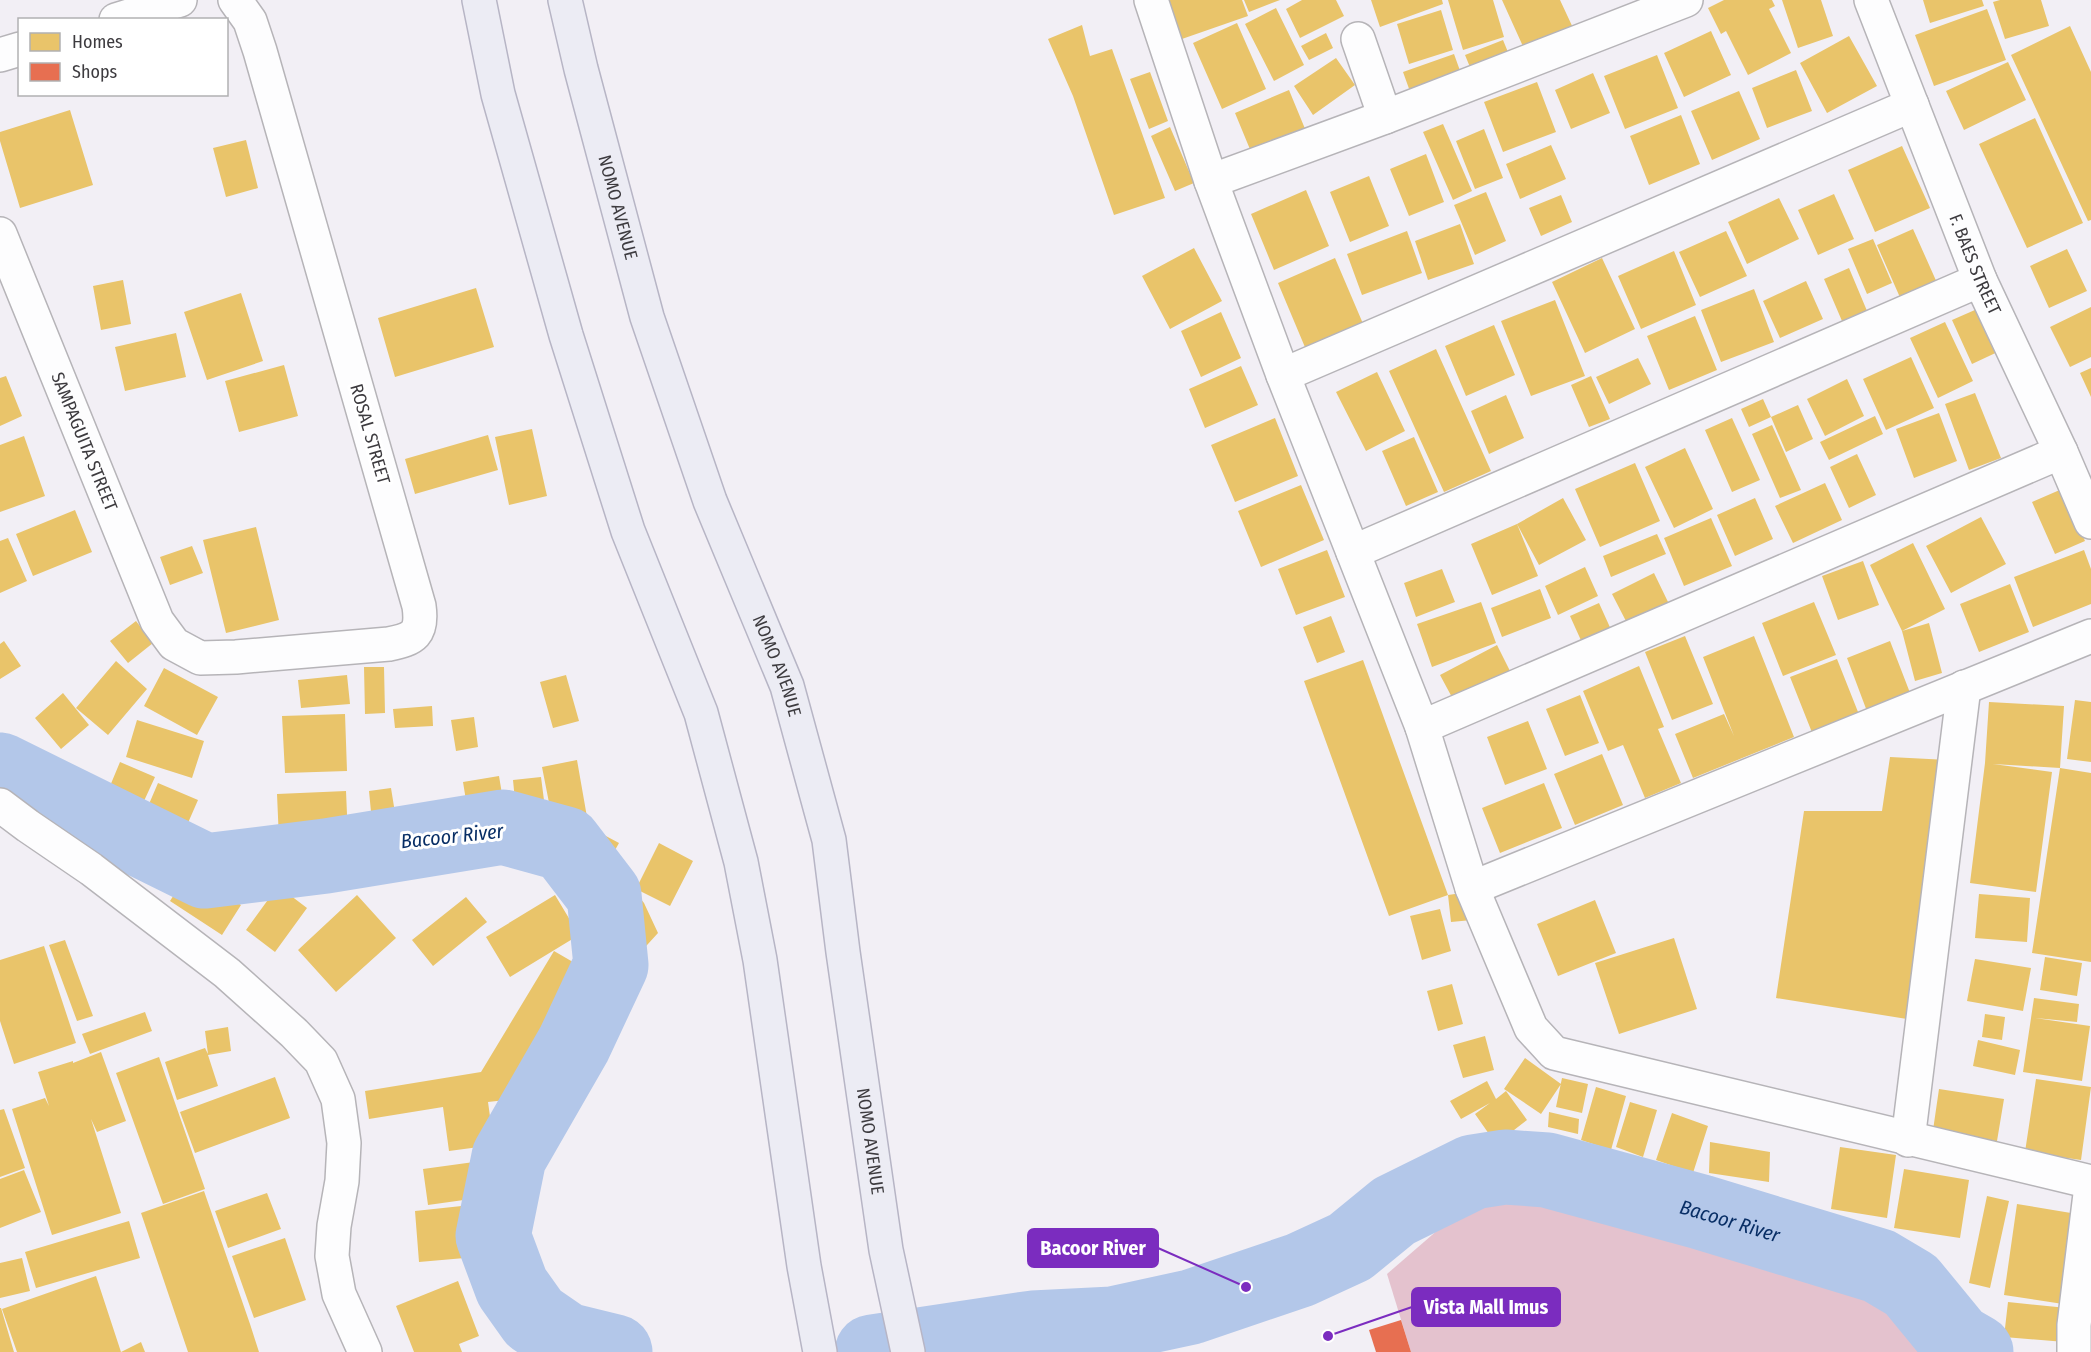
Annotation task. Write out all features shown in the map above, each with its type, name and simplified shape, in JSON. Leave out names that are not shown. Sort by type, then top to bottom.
[{"type":"main road","points":[[479,0],[498,94],[566,335],[628,531],[701,713],[741,861],[760,960],[804,1266],[820,1352]]},
{"type":"main road","name":"NOMO AVENUE","points":[[565,0],[647,317],[710,501],[787,686],[829,840],[886,1250],[908,1352]]},
{"type":"street","points":[[122,18],[180,0]]},
{"type":"street","name":"ROSAL STREET","points":[[174,644],[200,658],[389,644],[407,640],[418,631],[421,619],[260,51],[250,21],[235,0]]},
{"type":"street","points":[[1151,0],[1211,181],[1283,375],[1422,727],[1472,888],[1531,1028],[1554,1053],[2091,1184],[2074,1338]]},
{"type":"street","points":[[1211,181],[1385,117],[1686,0]]},
{"type":"street","name":"F. BAES STREET","points":[[1871,0],[1980,280],[2061,452],[2091,522]]},
{"type":"street","points":[[1358,39],[1385,117]]},
{"type":"street","points":[[0,55],[18,50]]},
{"type":"street","points":[[1283,375],[1912,105]]},
{"type":"street","name":"SAMPAGUITA STREET","points":[[0,234],[157,621],[174,644]]},
{"type":"street","points":[[1353,552],[1980,280]]},
{"type":"street","points":[[1422,727],[2061,452]]},
{"type":"street","points":[[1472,888],[2091,636]]},
{"type":"street","points":[[1908,1140],[1964,687]]},
{"type":"street","points":[[0,805],[91,869],[227,973],[294,1033],[321,1061],[338,1100],[344,1143],[342,1181],[334,1226],[332,1256],[339,1294],[365,1352]]},
{"type":"shaded area","points":[[1511,1186],[1886,1296],[1924,1323],[1931,1352],[1411,1352],[1387,1274],[1484,1190]]},
{"type":"building: Homes","points":[[1165,0],[1242,0],[1248,16],[1179,40]]},
{"type":"building: Homes","points":[[1244,0],[1280,0],[1249,12]]},
{"type":"building: Homes","points":[[1302,0],[1336,0],[1344,16],[1300,38],[1286,9]]},
{"type":"building: Homes","points":[[1371,0],[1442,0],[1443,4],[1380,27]]},
{"type":"building: Homes","points":[[1448,0],[1493,0],[1504,37],[1463,50]]},
{"type":"building: Homes","points":[[1502,0],[1560,0],[1574,30],[1526,53]]},
{"type":"building: Homes","points":[[1724,0],[1772,0],[1775,6],[1769,9],[1791,53],[1748,75],[1726,31],[1721,34],[1708,8]]},
{"type":"building: Homes","points":[[1782,0],[1821,0],[1833,36],[1798,48]]},
{"type":"building: Homes","points":[[1923,0],[1982,0],[1984,6],[1930,23]]},
{"type":"building: Homes","points":[[2041,0],[2049,26],[2005,39],[1993,2]]},
{"type":"building: Homes","points":[[1276,8],[1304,65],[1274,81],[1245,24]]},
{"type":"building: Homes","points":[[1987,9],[2006,60],[1934,86],[1915,35]]},
{"type":"building: Homes","points":[[1441,10],[1453,50],[1409,64],[1397,24]]},
{"type":"building: Homes","points":[[1237,23],[1266,89],[1222,109],[1193,43]]},
{"type":"building: Homes","points":[[1082,25],[1090,56],[1112,49],[1165,198],[1114,215],[1073,96],[1048,39]]},
{"type":"building: Homes","points":[[2070,26],[2091,72],[2091,220],[2088,221],[2011,55]]},
{"type":"building: Homes","points":[[1711,31],[1731,75],[1684,97],[1664,53]]},
{"type":"building: Homes","points":[[1326,33],[1333,48],[1309,60],[1301,46]]},
{"type":"building: Homes","points":[[1849,36],[1877,86],[1827,113],[1800,63]]},
{"type":"building: Homes","points":[[1503,40],[1510,57],[1472,72],[1465,55]]},
{"type":"building: Homes","points":[[1454,54],[1463,79],[1412,97],[1403,72]]},
{"type":"building: Homes","points":[[1657,55],[1678,108],[1625,129],[1604,76]]},
{"type":"building: Homes","points":[[1336,58],[1355,85],[1313,115],[1294,86]]},
{"type":"building: Homes","points":[[2008,62],[2026,100],[1964,130],[1946,91]]},
{"type":"building: Homes","points":[[1796,70],[1812,111],[1767,128],[1752,88]]},
{"type":"building: Homes","points":[[1150,72],[1168,121],[1149,129],[1130,79]]},
{"type":"building: Homes","points":[[1593,73],[1610,113],[1571,129],[1555,90]]},
{"type":"building: Homes","points":[[1537,82],[1556,132],[1503,152],[1484,102]]},
{"type":"building: Homes","points":[[1289,90],[1308,136],[1254,159],[1235,113]]},
{"type":"building: Homes","points":[[1739,91],[1760,139],[1712,160],[1691,111]]},
{"type":"building: Homes","points":[[70,110],[93,185],[20,208],[0,141],[0,132]]},
{"type":"building: Homes","points":[[1681,115],[1700,164],[1649,185],[1630,136]]},
{"type":"building: Homes","points":[[2035,118],[2083,223],[2027,248],[1979,144]]},
{"type":"building: Homes","points":[[1443,124],[1472,191],[1453,200],[1423,132]]},
{"type":"building: Homes","points":[[1170,127],[1194,183],[1175,191],[1151,136]]},
{"type":"building: Homes","points":[[1484,129],[1503,178],[1475,189],[1456,141]]},
{"type":"building: Homes","points":[[246,140],[258,188],[226,197],[213,148]]},
{"type":"building: Homes","points":[[1551,145],[1566,179],[1520,199],[1506,164]]},
{"type":"building: Homes","points":[[1902,146],[1930,208],[1875,232],[1848,170]]},
{"type":"building: Homes","points":[[1426,154],[1444,202],[1409,216],[1390,169]]},
{"type":"building: Homes","points":[[1369,176],[1389,226],[1350,242],[1330,192]]},
{"type":"building: Homes","points":[[1306,190],[1329,246],[1274,270],[1251,214]]},
{"type":"building: Homes","points":[[1486,192],[1506,241],[1475,255],[1454,205]]},
{"type":"building: Homes","points":[[1834,194],[1854,239],[1818,255],[1798,210]]},
{"type":"building: Homes","points":[[1561,195],[1572,222],[1541,236],[1529,208]]},
{"type":"building: Homes","points":[[1779,198],[1799,239],[1747,264],[1728,222]]},
{"type":"building: Homes","points":[[1460,224],[1474,264],[1428,280],[1415,241]]},
{"type":"building: Homes","points":[[1913,229],[1938,285],[1902,302],[1877,245]]},
{"type":"building: Homes","points":[[1407,231],[1422,273],[1362,295],[1347,254]]},
{"type":"building: Homes","points":[[1726,231],[1747,276],[1700,297],[1679,252]]},
{"type":"building: Homes","points":[[1873,239],[1892,283],[1867,294],[1848,249]]},
{"type":"building: Homes","points":[[1194,248],[1222,301],[1170,329],[1142,276]]},
{"type":"building: Homes","points":[[2067,249],[2087,291],[2049,308],[2030,266]]},
{"type":"building: Homes","points":[[1674,251],[1696,305],[1641,329],[1618,276]]},
{"type":"building: Homes","points":[[1335,258],[1364,326],[1307,352],[1278,283]]},
{"type":"building: Homes","points":[[1602,258],[1635,329],[1585,353],[1552,282]]},
{"type":"building: Homes","points":[[1849,268],[1870,318],[1845,328],[1824,279]]},
{"type":"building: Homes","points":[[123,280],[131,324],[101,330],[93,286]]},
{"type":"building: Homes","points":[[1806,281],[1823,319],[1780,338],[1763,301]]},
{"type":"building: Homes","points":[[476,288],[494,347],[395,377],[378,318]]},
{"type":"building: Homes","points":[[1754,289],[1774,342],[1721,362],[1701,310]]},
{"type":"building: Homes","points":[[241,293],[263,361],[207,380],[184,312]]},
{"type":"building: Homes","points":[[1555,300],[1585,376],[1531,396],[1501,321]]},
{"type":"building: Homes","points":[[1984,306],[2004,349],[1972,364],[1952,320]]},
{"type":"building: Homes","points":[[2091,307],[2091,357],[2070,367],[2050,327]]},
{"type":"building: Homes","points":[[1221,312],[1241,358],[1201,377],[1181,331]]},
{"type":"building: Homes","points":[[1695,316],[1717,370],[1669,390],[1647,336]]},
{"type":"building: Homes","points":[[1945,322],[1973,381],[1938,398],[1910,338]]},
{"type":"building: Homes","points":[[1494,325],[1515,375],[1466,396],[1445,346]]},
{"type":"building: Homes","points":[[176,333],[186,377],[125,391],[115,347]]},
{"type":"building: Homes","points":[[1436,349],[1491,471],[1444,492],[1389,371]]},
{"type":"building: Homes","points":[[1911,357],[1934,408],[1886,430],[1863,379]]},
{"type":"building: Homes","points":[[1638,358],[1651,384],[1609,404],[1596,377]]},
{"type":"building: Homes","points":[[284,365],[298,416],[239,432],[225,381]]},
{"type":"building: Homes","points":[[1241,366],[1258,405],[1205,428],[1189,389]]},
{"type":"building: Homes","points":[[2091,368],[2091,397],[2080,373]]},
{"type":"building: Homes","points":[[1377,372],[1405,431],[1366,451],[1336,392]]},
{"type":"building: Homes","points":[[6,376],[22,416],[0,426],[0,378]]},
{"type":"building: Homes","points":[[1591,376],[1610,419],[1589,427],[1571,385]]},
{"type":"building: Homes","points":[[1847,379],[1864,416],[1825,436],[1807,399]]},
{"type":"building: Homes","points":[[1975,393],[2001,458],[1969,470],[1945,404]]},
{"type":"building: Homes","points":[[1506,395],[1524,438],[1489,454],[1471,411]]},
{"type":"building: Homes","points":[[1763,399],[1771,417],[1749,427],[1741,409]]},
{"type":"building: Homes","points":[[1798,405],[1813,439],[1786,452],[1771,417]]},
{"type":"building: Homes","points":[[1939,413],[1957,461],[1914,478],[1896,429]]},
{"type":"building: Homes","points":[[1875,416],[1883,434],[1829,460],[1820,442]]},
{"type":"building: Homes","points":[[1275,418],[1298,476],[1235,502],[1211,445]]},
{"type":"building: Homes","points":[[1732,418],[1760,480],[1732,492],[1705,430]]},
{"type":"building: Homes","points":[[1772,425],[1801,490],[1780,498],[1752,434]]},
{"type":"building: Homes","points":[[532,429],[547,496],[509,505],[495,437]]},
{"type":"building: Homes","points":[[488,435],[498,470],[415,494],[405,459]]},
{"type":"building: Homes","points":[[24,436],[45,496],[0,512],[0,445]]},
{"type":"building: Homes","points":[[1414,437],[1438,492],[1406,506],[1382,451]]},
{"type":"building: Homes","points":[[1685,448],[1713,509],[1674,528],[1645,467]]},
{"type":"building: Homes","points":[[1857,454],[1876,495],[1849,508],[1830,467]]},
{"type":"building: Homes","points":[[1635,463],[1660,521],[1600,547],[1575,489]]},
{"type":"building: Homes","points":[[1825,483],[1842,520],[1793,543],[1775,506]]},
{"type":"building: Homes","points":[[1301,485],[1324,540],[1261,567],[1238,511]]},
{"type":"building: Homes","points":[[2062,489],[2085,541],[2055,554],[2032,502]]},
{"type":"building: Homes","points":[[1563,498],[1586,540],[1539,565],[1517,524]]},
{"type":"building: Homes","points":[[1755,498],[1773,539],[1735,556],[1717,515]]},
{"type":"building: Homes","points":[[75,510],[92,552],[33,576],[16,534]]},
{"type":"building: Homes","points":[[1981,517],[2006,564],[1951,593],[1926,546]]},
{"type":"building: Homes","points":[[1711,518],[1732,566],[1684,586],[1664,538]]},
{"type":"building: Homes","points":[[1517,524],[1538,576],[1492,595],[1471,544]]},
{"type":"building: Homes","points":[[256,527],[279,620],[226,633],[203,540]]},
{"type":"building: Homes","points":[[1657,534],[1666,554],[1611,577],[1603,556]]},
{"type":"building: Homes","points":[[8,538],[27,581],[0,593],[0,541]]},
{"type":"building: Homes","points":[[1913,543],[1945,609],[1902,631],[1870,565]]},
{"type":"building: Homes","points":[[192,546],[203,573],[170,585],[160,557]]},
{"type":"building: Homes","points":[[1327,550],[1345,597],[1296,615],[1278,569]]},
{"type":"building: Homes","points":[[2084,550],[2091,569],[2091,604],[2033,627],[2014,577]]},
{"type":"building: Homes","points":[[1863,561],[1879,605],[1838,620],[1822,576]]},
{"type":"building: Homes","points":[[1585,567],[1598,596],[1558,615],[1545,586]]},
{"type":"building: Homes","points":[[1442,569],[1455,602],[1416,617],[1404,583]]},
{"type":"building: Homes","points":[[1654,573],[1669,604],[1628,625],[1612,594]]},
{"type":"building: Homes","points":[[2010,584],[2029,632],[1979,652],[1960,604]]},
{"type":"building: Homes","points":[[1540,589],[1551,618],[1502,637],[1491,608]]},
{"type":"building: Homes","points":[[1481,602],[1496,643],[1432,667],[1417,624]]},
{"type":"building: Homes","points":[[1814,602],[1836,655],[1783,676],[1762,623]]},
{"type":"building: Homes","points":[[1599,603],[1613,634],[1584,647],[1570,616]]},
{"type":"building: Homes","points":[[1331,616],[1345,652],[1317,663],[1303,627]]},
{"type":"building: Homes","points":[[136,621],[153,643],[128,663],[110,641]]},
{"type":"building: Homes","points":[[1929,623],[1942,673],[1915,681],[1902,631]]},
{"type":"building: Homes","points":[[1685,636],[1713,704],[1672,720],[1645,652]]},
{"type":"building: Homes","points":[[1754,636],[1794,737],[1693,778],[1675,734],[1724,714],[1734,736],[1703,657]]},
{"type":"building: Homes","points":[[4,641],[21,666],[0,679],[0,644]]},
{"type":"building: Homes","points":[[1890,641],[1912,698],[1868,714],[1847,658]]},
{"type":"building: Homes","points":[[1497,645],[1510,671],[1454,701],[1440,675]]},
{"type":"building: Homes","points":[[1837,659],[1860,717],[1813,735],[1790,677]]},
{"type":"building: Homes","points":[[1363,660],[1448,895],[1389,916],[1304,681]]},
{"type":"building: Homes","points":[[116,661],[147,689],[108,735],[76,708]]},
{"type":"building: Homes","points":[[1639,666],[1664,727],[1658,729],[1681,783],[1645,798],[1623,745],[1608,751],[1583,691]]},
{"type":"building: Homes","points":[[364,667],[384,667],[385,713],[365,714]]},
{"type":"building: Homes","points":[[164,668],[218,697],[197,735],[144,706]]},
{"type":"building: Homes","points":[[347,675],[350,704],[301,708],[298,680]]},
{"type":"building: Homes","points":[[566,675],[579,721],[553,728],[540,682]]},
{"type":"building: Homes","points":[[63,693],[89,725],[61,749],[35,718]]},
{"type":"building: Homes","points":[[1580,695],[1599,743],[1565,756],[1546,709]]},
{"type":"building: Homes","points":[[2075,700],[2091,702],[2091,762],[2067,759]]},
{"type":"building: Homes","points":[[1989,702],[2064,706],[2060,768],[1993,764],[2052,772],[2036,892],[1970,883],[1985,763]]},
{"type":"building: Homes","points":[[432,706],[433,726],[395,728],[393,709]]},
{"type":"building: Homes","points":[[345,714],[347,771],[285,773],[282,716]]},
{"type":"building: Homes","points":[[474,717],[478,747],[456,751],[451,720]]},
{"type":"building: Homes","points":[[137,720],[204,741],[192,778],[126,757]]},
{"type":"building: Homes","points":[[1528,721],[1547,769],[1505,785],[1487,737]]},
{"type":"building: Homes","points":[[1602,754],[1623,805],[1575,825],[1554,774]]},
{"type":"building: Homes","points":[[1890,757],[1948,760],[1907,1019],[1776,998],[1804,811],[1882,811]]},
{"type":"building: Homes","points":[[577,760],[587,817],[553,823],[542,767]]},
{"type":"building: Homes","points":[[120,762],[155,777],[144,801],[110,786]]},
{"type":"building: Homes","points":[[2060,768],[2091,773],[2091,962],[2032,953]]},
{"type":"building: Homes","points":[[499,776],[506,818],[470,825],[463,782]]},
{"type":"building: Homes","points":[[541,777],[545,808],[516,811],[513,780]]},
{"type":"building: Homes","points":[[158,783],[198,800],[177,848],[137,832]]},
{"type":"building: Homes","points":[[1544,783],[1562,828],[1500,853],[1482,808]]},
{"type":"building: Homes","points":[[391,788],[396,819],[372,822],[369,791]]},
{"type":"building: Homes","points":[[346,791],[348,838],[279,840],[277,794]]},
{"type":"building: Homes","points":[[589,827],[619,843],[605,868],[575,851]]},
{"type":"building: Homes","points":[[659,843],[693,861],[670,906],[636,889]]},
{"type":"building: Homes","points":[[189,871],[241,905],[222,935],[170,901]]},
{"type":"building: Homes","points":[[614,883],[628,883],[644,903],[658,933],[627,967]]},
{"type":"building: Homes","points":[[278,886],[307,908],[275,952],[246,930]]},
{"type":"building: Homes","points":[[1469,892],[1472,920],[1451,922],[1448,895]]},
{"type":"building: Homes","points":[[1979,894],[2030,898],[2027,942],[1975,938]]},
{"type":"building: Homes","points":[[357,895],[396,938],[336,992],[298,950]]},
{"type":"building: Homes","points":[[555,895],[579,935],[510,977],[486,937]]},
{"type":"building: Homes","points":[[466,897],[487,922],[433,966],[412,940]]},
{"type":"building: Homes","points":[[1595,900],[1616,953],[1558,976],[1537,924]]},
{"type":"building: Homes","points":[[1440,909],[1451,951],[1422,960],[1410,916]]},
{"type":"building: Homes","points":[[1674,938],[1697,1009],[1619,1034],[1595,963]]},
{"type":"building: Homes","points":[[65,940],[93,1016],[77,1021],[49,945]]},
{"type":"building: Homes","points":[[44,946],[76,1043],[14,1064],[0,1021],[0,960]]},
{"type":"building: Homes","points":[[554,951],[597,976],[524,1098],[488,1102],[494,1145],[449,1151],[443,1107],[369,1119],[365,1091],[481,1072]]},
{"type":"building: Homes","points":[[2045,957],[2082,963],[2077,996],[2040,990]]},
{"type":"building: Homes","points":[[1975,959],[2031,968],[2023,1011],[1967,1001]]},
{"type":"building: Homes","points":[[1452,984],[1463,1024],[1438,1031],[1427,991]]},
{"type":"building: Homes","points":[[2034,998],[2079,1004],[2077,1022],[2035,1018],[2090,1026],[2082,1081],[2023,1072]]},
{"type":"building: Homes","points":[[145,1012],[152,1031],[90,1054],[82,1034]]},
{"type":"building: Homes","points":[[1985,1014],[2005,1017],[2002,1040],[1982,1037]]},
{"type":"building: Homes","points":[[228,1027],[231,1051],[208,1055],[218,1086],[177,1100],[165,1062],[205,1048],[208,1054],[205,1031]]},
{"type":"building: Homes","points":[[1485,1036],[1494,1070],[1463,1078],[1453,1045]]},
{"type":"building: Homes","points":[[1978,1040],[2020,1050],[2015,1075],[1973,1066]]},
{"type":"building: Homes","points":[[101,1052],[126,1121],[97,1132],[91,1119],[121,1213],[52,1235],[12,1109],[45,1098],[49,1106],[38,1072],[73,1061],[73,1063]]},
{"type":"building: Homes","points":[[159,1057],[205,1189],[163,1204],[116,1073]]},
{"type":"building: Homes","points":[[1525,1058],[1561,1084],[1541,1114],[1504,1089]]},
{"type":"building: Homes","points":[[275,1077],[290,1118],[195,1153],[180,1112]]},
{"type":"building: Homes","points":[[1562,1078],[1588,1084],[1582,1113],[1556,1107]]},
{"type":"building: Homes","points":[[2036,1079],[2091,1087],[2081,1160],[2025,1152]]},
{"type":"building: Homes","points":[[1487,1081],[1496,1099],[1506,1091],[1527,1120],[1496,1144],[1475,1114],[1490,1103],[1461,1119],[1450,1101]]},
{"type":"building: Homes","points":[[1596,1087],[1626,1096],[1611,1150],[1581,1140]]},
{"type":"building: Homes","points":[[1939,1089],[2004,1099],[1996,1147],[1932,1137]]},
{"type":"building: Homes","points":[[1630,1102],[1657,1110],[1643,1157],[1616,1147]]},
{"type":"building: Homes","points":[[4,1109],[25,1168],[0,1177],[0,1110]]},
{"type":"building: Homes","points":[[1549,1112],[1579,1119],[1578,1134],[1548,1127]]},
{"type":"building: Homes","points":[[1672,1113],[1708,1126],[1693,1173],[1656,1160]]},
{"type":"building: Homes","points":[[1710,1142],[1770,1152],[1769,1182],[1709,1173]]},
{"type":"building: Homes","points":[[1840,1147],[1896,1155],[1887,1218],[1831,1209]]},
{"type":"building: Homes","points":[[474,1162],[478,1198],[428,1205],[423,1169]]},
{"type":"building: Homes","points":[[1904,1169],[1969,1180],[1960,1238],[1894,1228]]},
{"type":"building: Homes","points":[[24,1170],[41,1212],[0,1228],[0,1179]]},
{"type":"building: Homes","points":[[204,1191],[259,1352],[188,1352],[141,1213]]},
{"type":"building: Homes","points":[[267,1193],[281,1229],[228,1248],[215,1211]]},
{"type":"building: Homes","points":[[1987,1196],[2009,1201],[1990,1288],[1969,1283]]},
{"type":"building: Homes","points":[[2017,1204],[2077,1214],[2063,1304],[2004,1295]]},
{"type":"building: Homes","points":[[471,1205],[476,1257],[419,1262],[415,1211]]},
{"type":"building: Homes","points":[[129,1221],[140,1258],[36,1288],[25,1252]]},
{"type":"building: Homes","points":[[285,1238],[306,1300],[254,1318],[232,1256]]},
{"type":"building: Homes","points":[[22,1258],[30,1291],[0,1298],[0,1263]]},
{"type":"building: Homes","points":[[96,1276],[121,1352],[17,1352],[2,1309]]},
{"type":"building: Homes","points":[[458,1281],[479,1336],[459,1344],[462,1352],[414,1352],[396,1306]]},
{"type":"building: Homes","points":[[2008,1302],[2067,1308],[2065,1342],[2004,1337]]},
{"type":"building: Homes","points":[[1,1308],[14,1352],[0,1352]]},
{"type":"building: Homes","points":[[141,1342],[145,1352],[121,1352]]},
{"type":"building: Shops","points":[[1401,1320],[1411,1352],[1376,1352],[1369,1330]]},
{"type":"waterway","name":"Bacoor River","points":[[0,770],[205,871],[326,856],[503,827],[565,844],[604,895],[611,965],[574,1044],[509,1157],[493,1236],[512,1287],[534,1318],[566,1340],[615,1352]]},
{"type":"waterway","name":"Bacoor River","points":[[872,1352],[1033,1328],[1113,1324],[1191,1307],[1300,1270],[1350,1247],[1394,1211],[1473,1172],[1505,1167],[1547,1170],[1701,1212],[1879,1266],[1911,1285],[1957,1341],[1976,1352]]},
{"type":"place","name":"Bacoor River","points":[[1246,1287]]},
{"type":"place","name":"Vista Mall Imus","points":[[1328,1336]]}]
